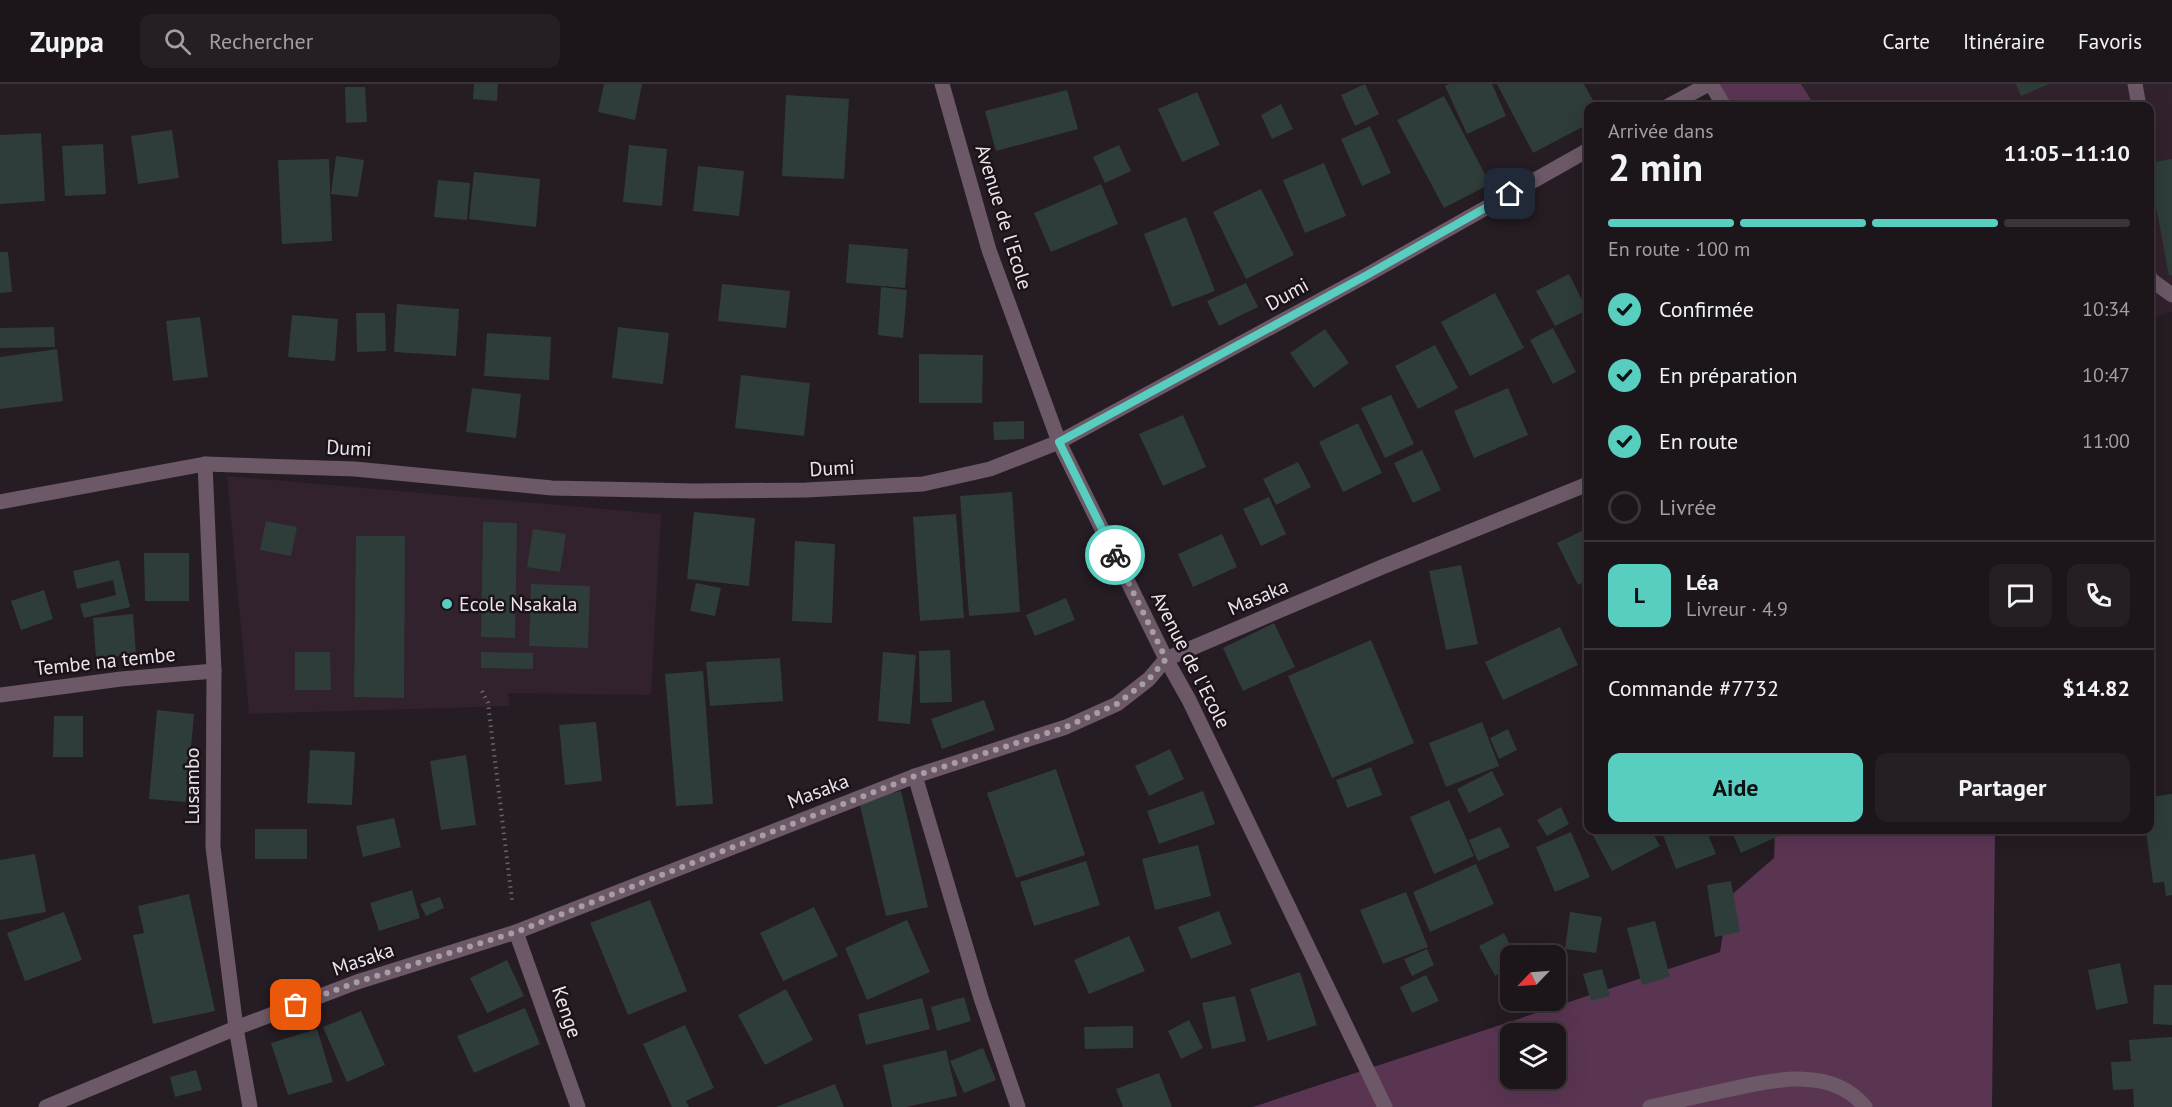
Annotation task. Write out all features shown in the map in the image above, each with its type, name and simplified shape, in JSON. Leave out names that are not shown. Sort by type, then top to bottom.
[{"type":"street","name":"Avenue de l'Ecole","points":[[942,84],[989,250],[1059,442],[1194,711],[1385,1107]]},
{"type":"street","points":[[1676,102],[1710,84],[1721,102]]},
{"type":"street","points":[[2135,84],[2138,102]]},
{"type":"street","name":"Dumi","points":[[0,502],[205,464],[355,469],[552,488],[694,491],[806,490],[923,484],[990,469],[1059,442],[1367,275],[1584,152]]},
{"type":"street","points":[[2154,282],[2172,295]]},
{"type":"street","name":"Lusambo","points":[[205,464],[214,671],[213,847],[236,1028],[250,1107]]},
{"type":"street","name":"Masaka","points":[[46,1107],[236,1028],[357,982],[516,932],[915,776],[1066,727],[1117,704],[1149,679],[1166,659],[1382,567],[1584,486]]},
{"type":"street","name":"Tembe na tembe","points":[[0,695],[121,679],[214,671]]},
{"type":"street","points":[[915,776],[981,998],[1018,1107]]},
{"type":"street","name":"Kenge","points":[[516,932],[578,1107]]},
{"type":"street","points":[[1650,1107],[1778,1079],[1820,1080],[1855,1095],[1865,1107]]},
{"type":"path","points":[[482,691],[488,703],[516,932]]},
{"type":"shaded area","points":[[1711,84],[1801,84],[1812,102],[1722,102]]},
{"type":"shaded area","points":[[1801,84],[2172,84],[2172,312],[2154,317],[2154,102],[1812,102]]},
{"type":"shaded area","name":"Ecole Nsakala","points":[[227,476],[661,514],[651,695],[508,693],[510,706],[249,714]]},
{"type":"shaded area","points":[[1775,834],[1995,834],[1992,1107],[1253,1107],[1500,1025],[1500,1089],[1566,1089],[1566,1023],[1506,1023],[1542,1011],[1566,1011],[1566,1003],[1720,952],[1729,897],[1774,858]]},
{"type":"building","points":[[474,84],[498,84],[497,101],[473,99]]},
{"type":"building","points":[[604,84],[642,84],[635,120],[598,112]]},
{"type":"building","points":[[1365,84],[1379,114],[1355,126],[1341,95]]},
{"type":"building","points":[[1449,84],[1492,84],[1506,116],[1467,134],[1445,86]]},
{"type":"building","points":[[1497,84],[1584,84],[1594,102],[1584,102],[1584,126],[1533,153]]},
{"type":"building","points":[[2016,84],[2049,84],[2021,96]]},
{"type":"building","points":[[345,87],[365,87],[367,122],[346,123]]},
{"type":"building","points":[[1067,90],[1078,129],[996,151],[985,111]]},
{"type":"building","points":[[1197,92],[1220,145],[1182,162],[1158,109]]},
{"type":"building","points":[[786,95],[849,99],[844,179],[782,176]]},
{"type":"building","points":[[1444,96],[1490,184],[1444,208],[1397,120]]},
{"type":"building","points":[[1281,104],[1293,129],[1272,139],[1261,115]]},
{"type":"building","points":[[1370,126],[1391,173],[1362,186],[1341,139]]},
{"type":"building","points":[[172,130],[179,178],[138,184],[131,136]]},
{"type":"building","points":[[41,133],[45,201],[0,204],[0,135]]},
{"type":"building","points":[[103,144],[106,194],[65,196],[62,146]]},
{"type":"building","points":[[629,145],[667,149],[662,206],[623,202]]},
{"type":"building","points":[[1119,145],[1131,171],[1105,183],[1093,157]]},
{"type":"building","points":[[336,156],[364,160],[358,197],[331,194]]},
{"type":"building","points":[[329,159],[332,241],[282,244],[278,160]]},
{"type":"building","points":[[2172,159],[2172,275],[2169,276],[2154,195],[2154,162]]},
{"type":"building","points":[[1324,163],[1346,216],[1305,233],[1283,180]]},
{"type":"building","points":[[698,166],[744,171],[739,216],[693,211]]},
{"type":"building","points":[[474,172],[540,179],[536,227],[469,219]]},
{"type":"building","points":[[438,180],[470,183],[467,220],[434,217]]},
{"type":"building","points":[[1101,184],[1118,224],[1051,252],[1034,213]]},
{"type":"building","points":[[1261,189],[1294,255],[1246,279],[1213,212]]},
{"type":"building","points":[[1186,217],[1215,291],[1172,307],[1144,234]]},
{"type":"building","points":[[849,244],[908,249],[905,288],[846,283]]},
{"type":"building","points":[[0,252],[8,252],[12,292],[0,293]]},
{"type":"building","points":[[1569,274],[1584,304],[1584,312],[1555,326],[1536,291]]},
{"type":"building","points":[[1246,283],[1258,307],[1219,326],[1207,301]]},
{"type":"building","points":[[722,284],[790,291],[786,328],[718,321]]},
{"type":"building","points":[[881,287],[907,290],[903,338],[878,335]]},
{"type":"building","points":[[1495,293],[1524,348],[1470,376],[1441,322]]},
{"type":"building","points":[[397,304],[459,309],[456,356],[394,352]]},
{"type":"building","points":[[356,313],[385,313],[386,351],[357,352]]},
{"type":"building","points":[[292,315],[338,319],[335,361],[288,357]]},
{"type":"building","points":[[200,317],[208,377],[173,381],[166,321]]},
{"type":"building","points":[[54,327],[55,347],[0,348],[0,328]]},
{"type":"building","points":[[618,327],[669,333],[663,384],[612,378]]},
{"type":"building","points":[[1553,328],[1576,372],[1553,384],[1530,340]]},
{"type":"building","points":[[1325,329],[1349,363],[1314,388],[1290,353]]},
{"type":"building","points":[[487,333],[551,337],[549,380],[484,376]]},
{"type":"building","points":[[1435,345],[1458,388],[1418,409],[1395,366]]},
{"type":"building","points":[[57,349],[63,401],[0,409],[0,357]]},
{"type":"building","points":[[919,354],[983,355],[982,403],[919,403]]},
{"type":"building","points":[[741,375],[810,383],[804,436],[735,428]]},
{"type":"building","points":[[472,388],[521,394],[516,438],[466,432]]},
{"type":"building","points":[[1508,388],[1528,435],[1474,458],[1454,411]]},
{"type":"building","points":[[1391,395],[1414,444],[1385,458],[1361,408]]},
{"type":"building","points":[[1183,415],[1206,467],[1163,486],[1139,434]]},
{"type":"building","points":[[1024,421],[1024,439],[994,440],[993,422]]},
{"type":"building","points":[[1358,423],[1382,473],[1343,492],[1319,442]]},
{"type":"building","points":[[1422,450],[1441,490],[1413,503],[1394,463]]},
{"type":"building","points":[[1298,462],[1311,487],[1276,505],[1263,479]]},
{"type":"building","points":[[1012,492],[1020,612],[969,616],[960,496]]},
{"type":"building","points":[[1269,497],[1286,534],[1261,546],[1243,509]]},
{"type":"building","points":[[694,512],[755,518],[749,586],[687,579]]},
{"type":"building","points":[[956,514],[964,618],[920,621],[913,517]]},
{"type":"building","points":[[266,521],[297,527],[291,556],[260,550]]},
{"type":"building","points":[[483,522],[517,523],[515,638],[481,637]]},
{"type":"building","points":[[533,529],[566,534],[560,572],[527,567]]},
{"type":"building","points":[[1584,530],[1584,582],[1578,585],[1557,543]]},
{"type":"building","points":[[1222,534],[1237,567],[1193,587],[1178,554]]},
{"type":"building","points":[[356,536],[405,536],[404,698],[354,697]]},
{"type":"building","points":[[795,541],[835,544],[832,623],[792,621]]},
{"type":"building","points":[[144,553],[189,553],[189,601],[145,601]]},
{"type":"building","points":[[119,560],[130,607],[84,618],[80,604],[116,595],[113,580],[77,589],[73,571]]},
{"type":"building","points":[[1461,565],[1478,644],[1446,650],[1429,571]]},
{"type":"building","points":[[696,583],[721,588],[715,616],[690,611]]},
{"type":"building","points":[[531,584],[590,586],[588,648],[529,646]]},
{"type":"building","points":[[44,590],[53,619],[21,630],[11,601]]},
{"type":"building","points":[[1066,598],[1075,620],[1035,636],[1026,615]]},
{"type":"building","points":[[133,614],[136,655],[96,658],[93,618]]},
{"type":"building","points":[[1274,623],[1295,667],[1243,691],[1223,648]]},
{"type":"building","points":[[1560,627],[1578,665],[1503,700],[1485,662]]},
{"type":"building","points":[[1371,640],[1414,743],[1332,778],[1288,676]]},
{"type":"building","points":[[950,650],[952,702],[920,703],[919,651]]},
{"type":"building","points":[[295,652],[330,652],[331,690],[295,690]]},
{"type":"building","points":[[481,652],[533,653],[533,669],[481,668]]},
{"type":"building","points":[[883,652],[916,655],[910,724],[878,721]]},
{"type":"building","points":[[780,658],[783,701],[710,706],[706,662]]},
{"type":"building","points":[[703,671],[713,804],[676,806],[665,674]]},
{"type":"building","points":[[984,700],[995,730],[942,749],[931,719]]},
{"type":"building","points":[[157,710],[194,714],[186,802],[149,799]]},
{"type":"building","points":[[54,716],[83,716],[83,757],[53,757]]},
{"type":"building","points":[[596,722],[602,781],[565,785],[559,725]]},
{"type":"building","points":[[1482,722],[1499,766],[1446,787],[1429,743]]},
{"type":"building","points":[[1508,729],[1517,750],[1499,759],[1490,738]]},
{"type":"building","points":[[1170,749],[1184,779],[1149,796],[1135,766]]},
{"type":"building","points":[[310,750],[355,752],[352,805],[307,803]]},
{"type":"building","points":[[466,755],[476,825],[441,830],[430,761]]},
{"type":"building","points":[[1371,767],[1382,795],[1347,808],[1336,780]]},
{"type":"building","points":[[1056,769],[1085,855],[1016,878],[987,793]]},
{"type":"building","points":[[1492,771],[1504,795],[1469,813],[1457,789]]},
{"type":"building","points":[[901,791],[928,907],[886,916],[859,801]]},
{"type":"building","points":[[1203,791],[1215,824],[1159,844],[1147,811]]},
{"type":"building","points":[[2172,794],[2172,895],[2166,896],[2164,882],[2153,883],[2146,834],[2154,834],[2154,796]]},
{"type":"building","points":[[1449,800],[1474,856],[1434,874],[1410,817]]},
{"type":"building","points":[[1561,807],[1569,824],[1547,836],[1537,820]]},
{"type":"building","points":[[394,818],[401,847],[363,857],[356,826]]},
{"type":"building","points":[[1500,827],[1510,847],[1478,861],[1469,840]]},
{"type":"building","points":[[255,829],[307,829],[307,859],[255,859]]},
{"type":"building","points":[[1571,832],[1590,877],[1555,892],[1536,847]]},
{"type":"building","points":[[1592,834],[1653,834],[1660,846],[1612,871]]},
{"type":"building","points":[[1663,834],[1708,834],[1716,854],[1676,869]]},
{"type":"building","points":[[1733,834],[1783,834],[1741,853]]},
{"type":"building","points":[[1198,845],[1211,896],[1155,910],[1142,859]]},
{"type":"building","points":[[35,854],[46,912],[0,920],[0,860]]},
{"type":"building","points":[[1086,861],[1100,905],[1034,926],[1020,882]]},
{"type":"building","points":[[1476,864],[1494,904],[1430,932],[1413,892]]},
{"type":"building","points":[[1731,881],[1740,932],[1715,937],[1707,885]]},
{"type":"building","points":[[412,890],[420,918],[379,931],[370,903]]},
{"type":"building","points":[[1406,892],[1428,947],[1383,964],[1360,910]]},
{"type":"building","points":[[189,894],[215,1011],[153,1024],[133,935],[144,933],[138,906]]},
{"type":"building","points":[[440,897],[444,908],[426,916],[420,904]]},
{"type":"building","points":[[650,900],[687,991],[628,1015],[590,923]]},
{"type":"building","points":[[814,907],[838,956],[783,981],[760,933]]},
{"type":"building","points":[[1219,911],[1232,944],[1191,959],[1178,927]]},
{"type":"building","points":[[64,912],[82,960],[25,981],[7,933]]},
{"type":"building","points":[[1570,912],[1602,917],[1596,953],[1566,949]]},
{"type":"building","points":[[907,920],[930,972],[867,1000],[845,948]]},
{"type":"building","points":[[1655,921],[1670,977],[1642,985],[1627,928]]},
{"type":"building","points":[[1504,933],[1510,945],[1500,945],[1500,973],[1495,976],[1479,946]]},
{"type":"building","points":[[1129,936],[1145,971],[1089,994],[1074,960]]},
{"type":"building","points":[[1427,949],[1434,965],[1412,976],[1404,959]]},
{"type":"building","points":[[507,960],[524,996],[487,1013],[470,978]]},
{"type":"building","points":[[2120,963],[2128,1003],[2096,1010],[2088,970]]},
{"type":"building","points":[[1602,969],[1610,996],[1591,1001],[1583,974]]},
{"type":"building","points":[[1300,972],[1317,1025],[1268,1041],[1250,989]]},
{"type":"building","points":[[1426,975],[1439,1001],[1412,1013],[1400,987]]},
{"type":"building","points":[[2154,985],[2172,985],[2172,1025],[2153,1024]]},
{"type":"building","points":[[786,989],[813,1040],[765,1065],[738,1015]]},
{"type":"building","points":[[1235,996],[1246,1041],[1212,1049],[1202,1003]]},
{"type":"building","points":[[964,997],[971,1021],[937,1031],[931,1007]]},
{"type":"building","points":[[922,998],[930,1029],[866,1045],[858,1014]]},
{"type":"building","points":[[525,1008],[540,1044],[474,1073],[457,1036]]},
{"type":"building","points":[[361,1011],[385,1065],[347,1082],[323,1027]]},
{"type":"building","points":[[1189,1020],[1203,1048],[1181,1059],[1168,1031]]},
{"type":"building","points":[[685,1025],[714,1088],[686,1101],[689,1107],[672,1107],[643,1044]]},
{"type":"building","points":[[1133,1026],[1133,1048],[1085,1049],[1084,1027]]},
{"type":"building","points":[[317,1029],[333,1082],[288,1095],[271,1043]]},
{"type":"building","points":[[2172,1037],[2172,1107],[2134,1107],[2133,1089],[2113,1090],[2111,1062],[2131,1061],[2129,1040]]},
{"type":"building","points":[[983,1048],[996,1080],[964,1093],[950,1061]]},
{"type":"building","points":[[946,1050],[957,1096],[906,1107],[892,1107],[883,1065]]},
{"type":"building","points":[[196,1070],[202,1090],[175,1097],[170,1077]]},
{"type":"building","points":[[1159,1073],[1172,1107],[1123,1107],[1116,1089]]},
{"type":"building","points":[[835,1084],[844,1107],[776,1107]]},
{"type":"way so far","points":[[296,1005],[357,982],[516,932],[915,776],[1066,727],[1117,704],[1149,679],[1166,659],[1115,555]]},
{"type":"place","name":"Ecole Nsakala","points":[[447,604]]},
{"type":"route","points":[[1115,555],[1059,442],[1367,275],[1510,194]]}]
